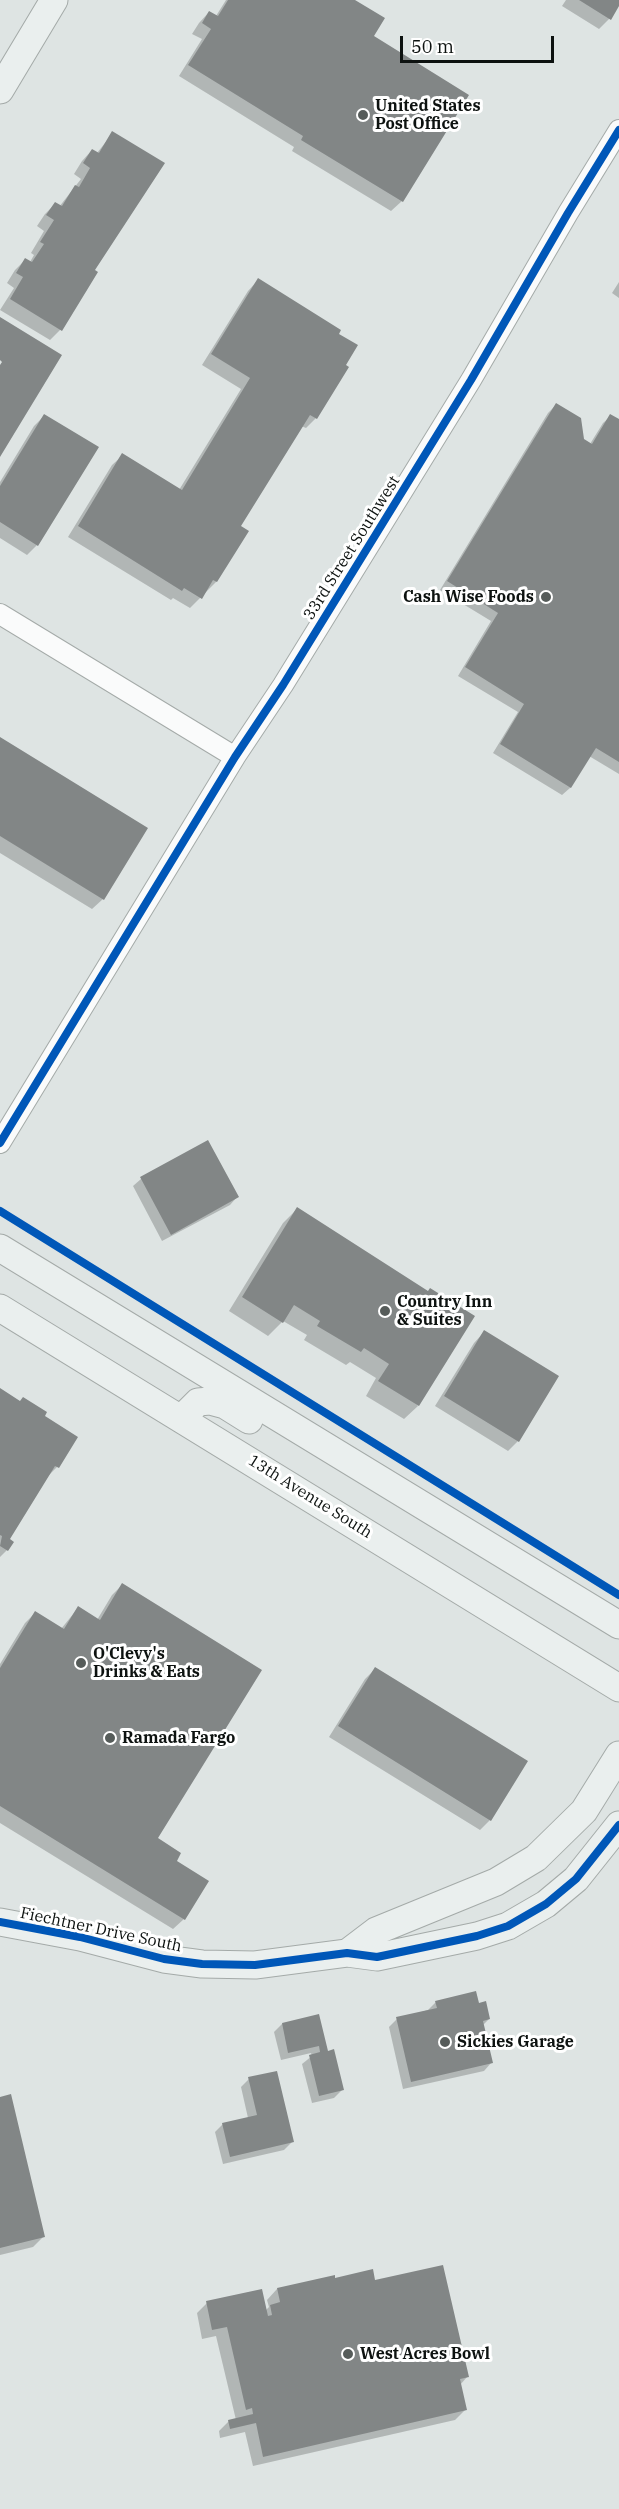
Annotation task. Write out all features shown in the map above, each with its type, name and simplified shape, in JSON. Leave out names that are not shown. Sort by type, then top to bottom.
[{"type":"main road","points":[[0,90],[54,0]]},
{"type":"main road","points":[[0,1248],[619,1625]]},
{"type":"main road","name":"13th Avenue South","points":[[0,1308],[619,1688]]},
{"type":"main road","points":[[182,1418],[198,1402],[210,1401],[225,1405],[280,1438],[378,1478]]},
{"type":"main road","name":"Fiechtner Drive South","points":[[347,1953],[376,1931],[496,1882],[536,1858],[584,1811],[619,1755]]},
{"type":"main road","name":"Fiechtner Drive South","points":[[0,1922],[80,1937],[164,1959],[202,1964],[255,1965],[347,1953],[377,1957],[477,1936],[508,1926],[546,1904],[576,1879],[619,1825]]},
{"type":"street","name":"33rd Street Southwest","points":[[0,1143],[235,757],[283,685],[471,380],[619,130]]},
{"type":"street","points":[[0,614],[235,757]]},
{"type":"building","name":"United States Post Office","points":[[228,0],[355,0],[385,18],[374,36],[469,95],[403,202],[301,140],[303,136],[188,65],[211,29],[202,23],[209,11],[218,16]]},
{"type":"building","points":[[579,0],[619,0],[619,6],[611,20]]},
{"type":"building","points":[[112,131],[165,163],[95,270],[98,272],[62,331],[10,299],[23,277],[16,273],[25,258],[32,262],[44,244],[40,242],[54,220],[46,215],[55,202],[62,206],[75,185],[79,187],[90,168],[83,163],[92,149],[99,153]]},
{"type":"building","points":[[258,278],[341,330],[339,334],[358,345],[346,365],[349,367],[317,419],[310,415],[241,526],[249,531],[217,582],[213,580],[202,599],[184,588],[182,591],[78,526],[122,453],[182,490],[250,378],[211,354]]},
{"type":"building","points":[[0,317],[62,355],[0,457],[0,365],[2,362],[0,360]]},
{"type":"building","name":"Cash Wise Foods","points":[[556,403],[581,418],[584,439],[592,444],[610,414],[619,419],[619,762],[596,748],[571,788],[500,744],[524,704],[465,667],[498,613],[447,581]]},
{"type":"building","points":[[44,414],[99,447],[38,546],[0,522],[0,486]]},
{"type":"building","points":[[0,737],[148,828],[104,900],[0,836]]},
{"type":"building","points":[[208,1140],[239,1197],[171,1235],[140,1177]]},
{"type":"building","name":"Country Inn & Suites","points":[[297,1207],[428,1291],[430,1288],[475,1316],[419,1406],[378,1381],[389,1364],[364,1348],[361,1352],[317,1326],[320,1321],[294,1305],[283,1323],[242,1297]]},
{"type":"building","points":[[484,1330],[559,1376],[519,1442],[444,1396]]},
{"type":"building","points":[[0,1388],[20,1401],[23,1397],[47,1412],[45,1416],[78,1437],[59,1468],[55,1466],[10,1539],[14,1542],[8,1551],[0,1546],[2,1536],[0,1535]]},
{"type":"building","name":"Ramada Fargo","points":[[122,1583],[262,1670],[158,1838],[181,1853],[177,1861],[209,1881],[185,1920],[0,1806],[0,1668],[35,1611],[64,1629],[78,1606],[100,1620]]},
{"type":"building","points":[[375,1667],[528,1761],[491,1821],[338,1726]]},
{"type":"building","name":"Sickies Garage","points":[[476,1991],[479,2003],[486,2001],[490,2019],[483,2021],[493,2063],[411,2082],[396,2017],[437,2008],[435,2001]]},
{"type":"building","points":[[319,2014],[328,2051],[334,2049],[344,2090],[319,2096],[309,2055],[320,2052],[319,2046],[288,2053],[282,2023]]},
{"type":"building","points":[[277,2071],[294,2142],[230,2157],[222,2123],[257,2115],[248,2077]]},
{"type":"building","points":[[11,2094],[45,2237],[0,2248],[0,2097]]},
{"type":"building","name":"West Acres Bowl","points":[[443,2265],[469,2377],[460,2379],[467,2410],[263,2457],[256,2423],[230,2429],[228,2420],[253,2414],[252,2408],[246,2410],[227,2327],[212,2330],[206,2301],[262,2289],[268,2316],[272,2315],[270,2305],[280,2302],[277,2288],[373,2269],[375,2280]]},
{"type":"cycle path","points":[[0,1143],[235,757],[283,685],[471,380],[619,130]]},
{"type":"cycle path","points":[[0,1211],[619,1595]]},
{"type":"cycle path","points":[[0,1922],[80,1937],[164,1959],[202,1964],[255,1965],[347,1953],[377,1957],[477,1936],[508,1926],[546,1904],[576,1879],[619,1825]]},
{"type":"place","name":"United States Post Office","points":[[363,115]]},
{"type":"place","name":"Cash Wise Foods","points":[[546,597]]},
{"type":"place","name":"Country Inn & Suites","points":[[385,1311]]},
{"type":"place","name":"O'Clevy's Drinks & Eats","points":[[81,1663]]},
{"type":"place","name":"Ramada Fargo","points":[[110,1738]]},
{"type":"place","name":"Sickies Garage","points":[[445,2042]]},
{"type":"place","name":"West Acres Bowl","points":[[348,2354]]}]
